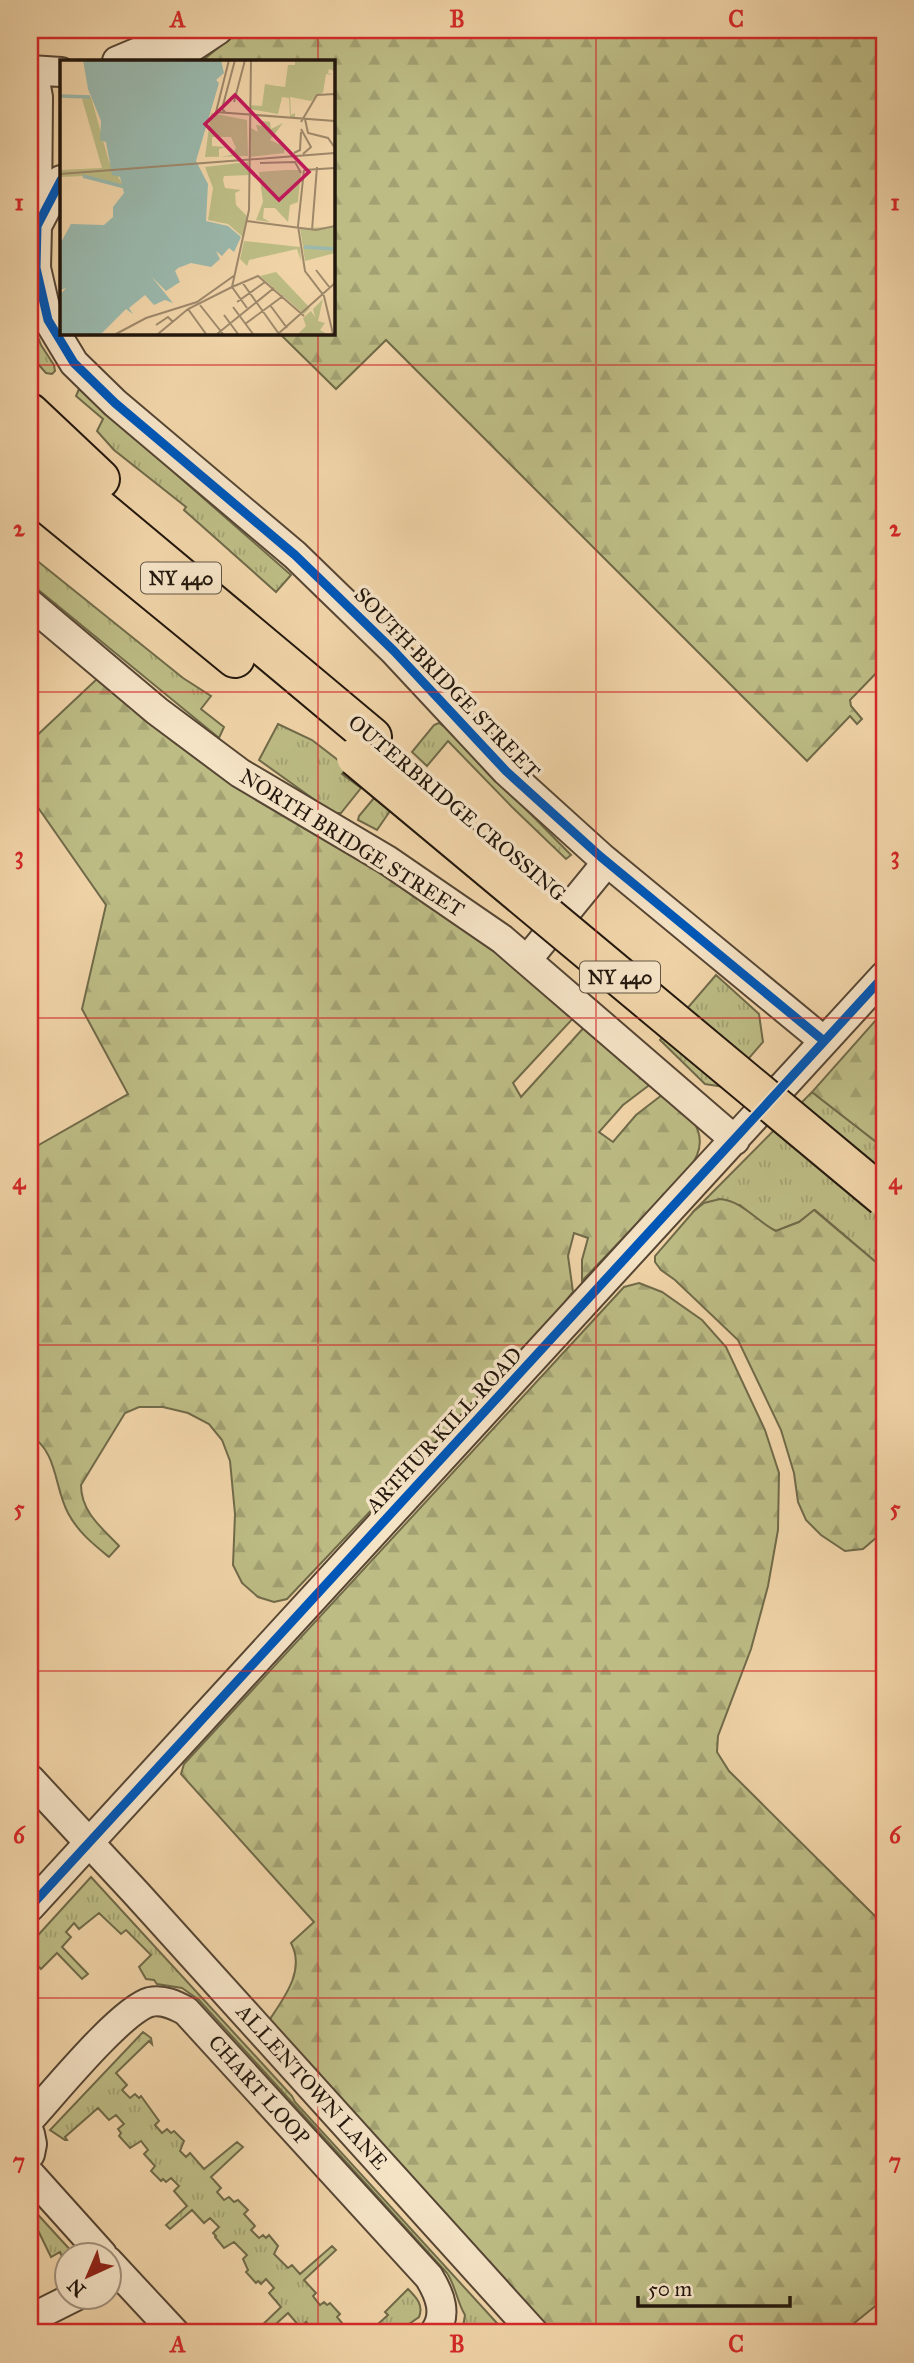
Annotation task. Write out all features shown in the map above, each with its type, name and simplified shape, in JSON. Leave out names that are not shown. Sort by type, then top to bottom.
[{"type":"highway","points":[[30,413],[174,550],[294,672]]},
{"type":"highway","name":"OUTERBRIDGE CROSSING","points":[[30,451],[294,672],[364,747],[884,1198]]},
{"type":"highway","name":"OUTERBRIDGE CROSSING","points":[[30,489],[142,582],[364,747],[884,1165]]},
{"type":"highway","points":[[30,510],[142,582]]},
{"type":"street","points":[[119,60],[157,44],[178,30]]},
{"type":"street","points":[[173,60],[219,30]]},
{"type":"street","points":[[188,60],[219,30]]},
{"type":"street","points":[[38,86],[60,73]]},
{"type":"street","name":"SOUTH BRIDGE STREET","points":[[38,86],[36,268],[48,320],[74,363],[115,403],[295,555],[394,650],[506,771],[607,862],[824,1041]]},
{"type":"street","name":"SOUTH BRIDGE STREET","points":[[37,226],[60,182]]},
{"type":"street","name":"NORTH BRIDGE STREET","points":[[30,604],[157,711],[214,755],[451,902],[527,960],[735,1140]]},
{"type":"street","points":[[527,960],[607,862]]},
{"type":"street","name":"ARTHUR KILL ROAD","points":[[30,1907],[884,976]]},
{"type":"street","name":"ALLENTOWN LANE","points":[[30,1779],[534,2333]]},
{"type":"street","name":"CHART LOOP","points":[[30,2119],[104,2039],[139,2007],[151,2002],[161,2002],[186,2011],[429,2277],[440,2295],[442,2313],[434,2333]]},
{"type":"street","points":[[30,2134],[30,2154]]},
{"type":"street","points":[[30,2174],[86,2240]]},
{"type":"street","points":[[122,2280],[175,2333]]},
{"type":"street","points":[[30,2319],[52,2308]]},
{"type":"green space","points":[[240,30],[884,30],[884,665],[850,700],[851,706],[862,719],[857,724],[850,716],[807,761],[386,340],[336,389],[280,334],[334,334],[334,60],[203,60]]},
{"type":"green space","points":[[30,316],[41,345],[54,365],[55,371],[52,374],[46,373],[30,355]]},
{"type":"green space","points":[[79,389],[291,575],[276,592],[184,510],[186,507],[114,450],[97,431],[103,419],[76,396]]},
{"type":"green space","points":[[30,555],[183,678],[211,696],[201,709],[224,727],[219,738],[30,583]]},
{"type":"green space","points":[[98,678],[391,872],[577,1014],[513,1083],[521,1097],[588,1023],[656,1080],[623,1105],[599,1132],[613,1142],[636,1115],[667,1091],[691,1118],[700,1137],[696,1158],[688,1170],[582,1281],[582,1260],[588,1238],[574,1233],[568,1256],[573,1292],[543,1329],[287,1599],[274,1602],[258,1597],[242,1583],[233,1565],[235,1514],[230,1461],[222,1440],[209,1424],[188,1413],[163,1407],[139,1407],[125,1413],[81,1485],[89,1511],[119,1546],[109,1557],[86,1537],[72,1520],[63,1503],[51,1460],[39,1442],[30,1435],[30,1150],[128,1094],[82,1009],[106,905],[30,796],[30,742]]},
{"type":"green space","points":[[439,723],[571,855],[566,859],[448,741],[427,766],[412,752],[434,725]]},
{"type":"green space","points":[[278,724],[312,740],[347,767],[342,774],[361,788],[341,813],[333,813],[259,760]]},
{"type":"green space","points":[[374,798],[390,811],[377,830],[358,820]]},
{"type":"green space","points":[[716,975],[759,1014],[763,1042],[724,1087],[705,1084],[660,1040]]},
{"type":"green space","points":[[884,1011],[884,1148],[812,1092]]},
{"type":"green space","points":[[812,1092],[884,1148],[884,1269],[815,1210],[799,1222],[776,1231],[763,1225],[740,1205],[694,1211]]},
{"type":"green space","points":[[720,1199],[743,1207],[776,1231],[799,1222],[814,1210],[884,1269],[884,1531],[863,1549],[845,1551],[821,1535],[806,1520],[798,1502],[794,1473],[781,1430],[738,1340],[655,1262],[655,1256],[694,1211],[704,1203]]},
{"type":"green space","points":[[639,1283],[662,1292],[702,1320],[726,1347],[765,1430],[779,1473],[778,1530],[768,1586],[751,1649],[718,1736],[717,1752],[729,1771],[884,1925],[884,2299],[842,2333],[550,2333],[268,2022],[286,1994],[294,1974],[295,1953],[291,1943],[314,1922],[181,1774],[184,1764],[624,1287]]},
{"type":"green space","points":[[91,1877],[506,2333],[462,2333],[465,2315],[447,2273],[199,2000],[182,1988],[157,1984],[154,1980],[146,1979],[139,1967],[151,1955],[126,1930],[121,1934],[99,1913],[79,1929],[74,1923],[66,1932],[71,1937],[62,1947],[88,1974],[82,1979],[57,1953],[41,1969],[36,1964],[30,1970],[30,1944]]},
{"type":"green space","points":[[143,2032],[151,2038],[152,2044],[149,2041],[116,2073],[127,2085],[122,2090],[130,2098],[135,2094],[139,2098],[141,2096],[159,2121],[155,2125],[162,2133],[167,2129],[171,2133],[174,2131],[184,2141],[180,2151],[186,2157],[190,2153],[204,2169],[237,2142],[243,2147],[211,2177],[221,2188],[217,2192],[224,2200],[229,2197],[234,2202],[238,2200],[248,2210],[244,2214],[255,2226],[251,2230],[259,2238],[269,2235],[278,2246],[274,2254],[288,2268],[292,2265],[300,2274],[332,2246],[336,2250],[304,2280],[316,2293],[313,2296],[320,2305],[324,2302],[327,2305],[330,2303],[340,2314],[337,2317],[347,2329],[343,2333],[312,2333],[314,2331],[306,2322],[300,2327],[288,2313],[266,2333],[254,2333],[281,2307],[269,2293],[274,2288],[266,2279],[261,2284],[258,2281],[256,2283],[246,2272],[248,2270],[243,2259],[247,2255],[234,2242],[224,2248],[213,2233],[219,2227],[210,2218],[204,2223],[192,2210],[170,2229],[166,2225],[187,2206],[174,2191],[179,2186],[171,2178],[166,2182],[163,2179],[161,2181],[151,2171],[155,2166],[144,2154],[148,2150],[141,2141],[130,2148],[119,2136],[121,2133],[118,2129],[124,2124],[116,2115],[109,2120],[98,2108],[65,2137],[67,2140],[50,2130]]},
{"type":"green space","points":[[30,2206],[61,2240],[52,2240],[51,2257],[30,2214]]},
{"type":"green space","points":[[408,2289],[420,2305],[419,2317],[396,2333],[368,2333],[388,2315],[385,2312]]},
{"type":"cycle path","points":[[60,182],[37,226],[36,268],[48,320],[74,363],[115,403],[295,555],[394,651],[506,771],[601,857],[824,1041]]},
{"type":"cycle path","points":[[30,1907],[884,976]]}]
